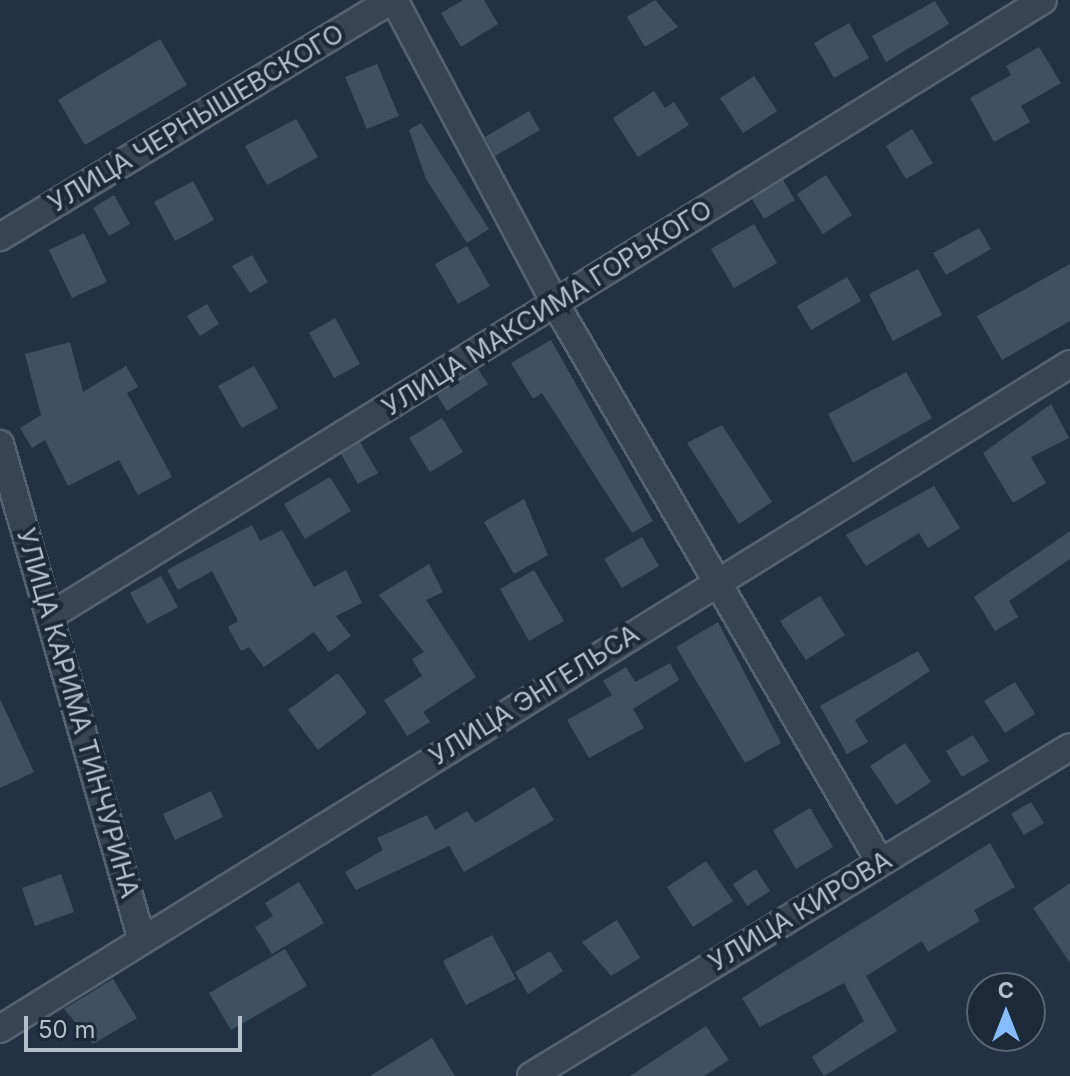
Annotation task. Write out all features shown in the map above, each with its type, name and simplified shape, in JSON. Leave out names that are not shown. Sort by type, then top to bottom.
[{"type":"street","name":"УЛИЦА ЧЕРНЫШЕВСКОГО","points":[[0,237],[393,0]]},
{"type":"street","points":[[393,0],[555,303],[880,862]]},
{"type":"street","name":"УЛИЦА МАКСИМА ГОРЬКОГО","points":[[52,615],[1043,0]]},
{"type":"street","name":"УЛИЦА ЭНГЕЛЬСА","points":[[0,1029],[141,937],[1070,364]]},
{"type":"street","name":"УЛИЦА КАРИМА ТИНЧУРИНА","points":[[0,444],[52,615],[141,937]]},
{"type":"street","name":"УЛИЦА КИРОВА","points":[[531,1076],[1070,747]]},
{"type":"building","points":[[463,0],[484,0],[498,24],[461,47],[441,13]]},
{"type":"building","points":[[655,0],[678,27],[645,47],[627,17]]},
{"type":"building","points":[[935,1],[949,24],[886,62],[872,36]]},
{"type":"building","points":[[849,23],[869,58],[834,78],[814,43]]},
{"type":"building","points":[[160,39],[187,85],[85,145],[58,100]]},
{"type":"building","points":[[1039,47],[1061,83],[1021,106],[1030,122],[994,142],[970,98],[1011,75],[1006,66]]},
{"type":"building","points":[[377,64],[399,116],[367,129],[345,77]]},
{"type":"building","points":[[754,76],[777,111],[743,133],[720,98]]},
{"type":"building","points":[[654,91],[665,108],[674,102],[689,125],[638,157],[613,118]]},
{"type":"building","points":[[529,111],[540,130],[495,156],[485,137]]},
{"type":"building","points":[[296,119],[318,157],[267,185],[245,146]]},
{"type":"building","points":[[421,123],[489,229],[467,243],[426,179],[409,130]]},
{"type":"building","points":[[912,129],[933,163],[906,179],[886,146]]},
{"type":"building","points":[[826,175],[852,215],[823,234],[797,194]]},
{"type":"building","points":[[783,180],[795,200],[764,219],[752,199]]},
{"type":"building","points":[[193,181],[214,220],[175,241],[154,202]]},
{"type":"building","points":[[114,195],[130,224],[109,236],[93,208]]},
{"type":"building","points":[[754,224],[777,263],[734,288],[711,249]]},
{"type":"building","points":[[979,228],[991,249],[946,275],[933,253]]},
{"type":"building","points":[[84,233],[107,282],[72,298],[49,250]]},
{"type":"building","points":[[467,246],[490,286],[458,304],[435,264]]},
{"type":"building","points":[[252,255],[268,282],[250,293],[232,266]]},
{"type":"building","points":[[1070,264],[1070,321],[1002,360],[977,316]]},
{"type":"building","points":[[918,269],[942,315],[893,341],[869,294]]},
{"type":"building","points":[[847,277],[861,301],[811,330],[797,306]]},
{"type":"building","points":[[207,304],[219,324],[200,336],[187,316]]},
{"type":"building","points":[[335,318],[360,364],[334,378],[309,333]]},
{"type":"building","points":[[551,340],[653,521],[632,533],[542,393],[533,399],[511,363]]},
{"type":"building","points":[[70,342],[83,392],[126,366],[138,387],[127,393],[172,477],[138,495],[119,460],[68,486],[45,440],[32,448],[20,428],[41,415],[25,354]]},
{"type":"building","points":[[254,366],[278,408],[242,428],[218,386]]},
{"type":"building","points":[[478,369],[488,384],[447,411],[437,395]]},
{"type":"building","points":[[906,372],[932,418],[853,463],[828,414]]},
{"type":"building","points":[[1051,404],[1069,438],[1031,457],[1046,483],[1013,503],[983,453]]},
{"type":"building","points":[[442,418],[463,452],[430,472],[409,438]]},
{"type":"building","points":[[722,425],[772,502],[739,524],[687,443]]},
{"type":"building","points":[[360,442],[378,473],[358,484],[341,454]]},
{"type":"building","points":[[330,477],[351,511],[305,539],[284,504]]},
{"type":"building","points":[[934,486],[960,528],[928,548],[919,533],[866,566],[846,535]]},
{"type":"building","points":[[524,499],[548,555],[514,574],[484,522]]},
{"type":"building","points":[[252,525],[260,541],[282,530],[314,587],[346,570],[362,603],[336,616],[351,636],[329,652],[314,632],[264,667],[249,647],[241,651],[228,627],[238,621],[212,571],[178,590],[167,570]]},
{"type":"building","points":[[1070,531],[1070,559],[1009,601],[1018,617],[995,631],[974,597]]},
{"type":"building","points":[[642,537],[659,566],[622,588],[604,559]]},
{"type":"building","points":[[429,564],[443,592],[426,600],[476,677],[423,712],[430,722],[407,736],[384,700],[422,676],[412,659],[424,652],[379,595]]},
{"type":"building","points":[[534,570],[564,621],[529,641],[500,589]]},
{"type":"building","points":[[161,576],[178,607],[147,624],[130,593]]},
{"type":"building","points":[[820,596],[845,635],[806,660],[780,621]]},
{"type":"building","points":[[718,622],[781,743],[745,763],[676,647]]},
{"type":"building","points":[[918,651],[930,671],[855,720],[868,742],[847,754],[820,706]]},
{"type":"building","points":[[670,663],[679,680],[633,709],[644,728],[589,758],[567,720],[612,695],[603,681],[626,667],[635,682]]},
{"type":"building","points":[[338,673],[367,713],[318,750],[288,710]]},
{"type":"building","points":[[1015,682],[1035,714],[1005,733],[984,701]]},
{"type":"building","points":[[0,699],[34,772],[0,788]]},
{"type":"building","points":[[973,735],[989,761],[962,777],[946,751]]},
{"type":"building","points":[[905,743],[931,782],[896,805],[870,766]]},
{"type":"building","points":[[534,787],[554,820],[464,872],[449,846],[356,890],[345,872],[383,850],[377,838],[427,815],[435,830],[467,811],[475,823]]},
{"type":"building","points":[[211,791],[223,817],[175,840],[163,814]]},
{"type":"building","points":[[1031,802],[1044,823],[1024,835],[1011,814]]},
{"type":"building","points":[[810,808],[833,847],[796,869],[773,830]]},
{"type":"building","points":[[990,843],[1015,887],[974,910],[980,921],[928,952],[922,941],[866,976],[897,1031],[824,1076],[812,1057],[864,1021],[844,983],[760,1027],[742,998]]},
{"type":"building","points":[[706,861],[733,901],[693,927],[667,887]]},
{"type":"building","points":[[756,869],[770,891],[747,906],[733,884]]},
{"type":"building","points":[[61,874],[74,912],[35,926],[22,888]]},
{"type":"building","points":[[299,882],[324,923],[272,954],[255,927],[273,916],[265,903]]},
{"type":"building","points":[[1070,883],[1070,963],[1033,908]]},
{"type":"building","points":[[617,920],[640,958],[611,976],[582,942]]},
{"type":"building","points":[[492,935],[516,979],[466,1005],[443,961]]},
{"type":"building","points":[[285,949],[307,986],[231,1030],[209,993]]},
{"type":"building","points":[[550,951],[563,971],[528,994],[515,972]]},
{"type":"building","points":[[113,979],[137,1018],[93,1044],[64,1009]]},
{"type":"building","points":[[706,1026],[729,1060],[704,1076],[630,1076]]},
{"type":"building","points":[[432,1038],[455,1076],[370,1076],[422,1044]]}]
